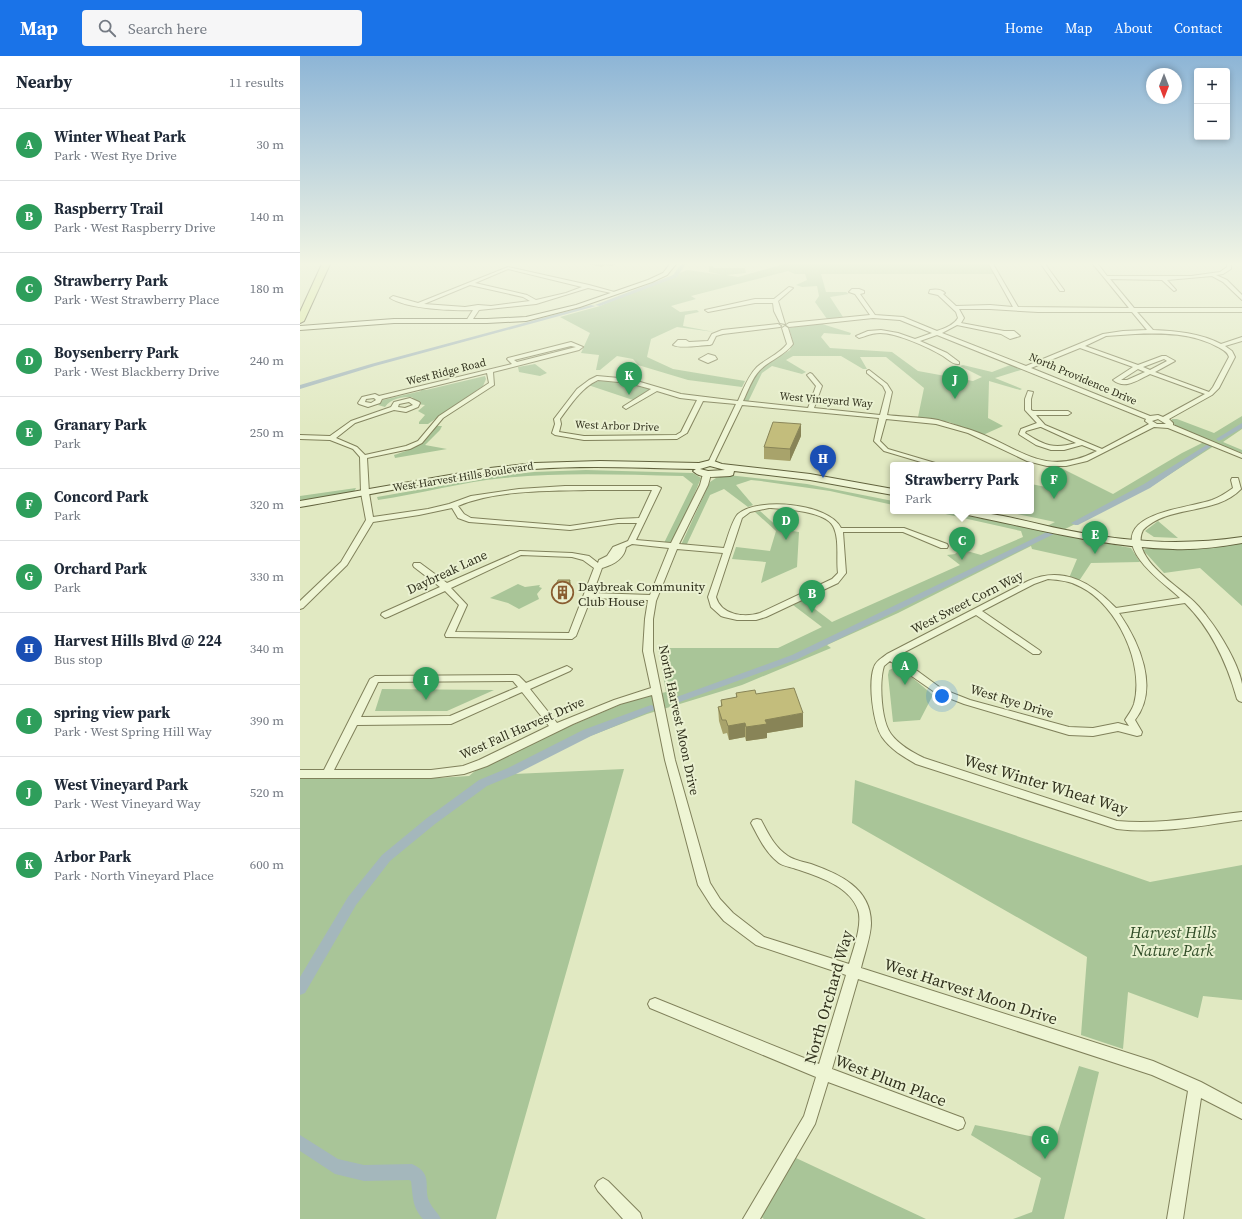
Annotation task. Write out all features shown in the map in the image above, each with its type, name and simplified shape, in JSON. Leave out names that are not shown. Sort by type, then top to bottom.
[{"type":"street","points":[[300,328],[394,321],[469,321],[523,318]]},
{"type":"street","points":[[702,470],[711,463],[739,402],[758,369],[785,350],[790,344],[781,318]]},
{"type":"street","name":"North Providence Drive","points":[[710,342],[711,338],[722,332],[851,318]]},
{"type":"street","name":"North Providence Drive","points":[[900,318],[938,332],[1149,418],[1154,417],[1164,419]]},
{"type":"street","points":[[958,324],[961,318]]},
{"type":"street","points":[[1139,318],[1152,333]]},
{"type":"street","points":[[914,341],[958,324],[1004,334]]},
{"type":"street","points":[[858,336],[872,332],[888,332],[914,341],[950,357],[957,363]]},
{"type":"street","points":[[1027,368],[1110,334],[1152,333],[1190,335],[1220,346],[1230,352],[1232,357],[1216,388],[1210,394],[1164,419],[1170,423],[1169,426]]},
{"type":"street","points":[[1220,346],[1242,339]]},
{"type":"street","points":[[688,344],[710,342],[712,347],[710,356]]},
{"type":"street","name":"West Ridge Road","points":[[380,398],[379,401],[373,404],[365,405],[360,401],[367,397],[380,398],[577,350],[580,347],[571,344],[510,359],[516,364]]},
{"type":"street","points":[[1081,346],[1210,394]]},
{"type":"street","points":[[1161,358],[1171,359],[1170,362],[1127,383],[1116,380],[1138,368],[1161,358]]},
{"type":"street","points":[[363,457],[408,448],[420,442],[426,437],[432,426],[441,417],[492,384],[490,371]]},
{"type":"street","points":[[869,372],[888,389],[877,441],[886,450],[928,462]]},
{"type":"street","points":[[810,375],[819,386],[811,409]]},
{"type":"street","name":"West Vineyard Way","points":[[555,433],[558,424],[556,419],[583,387],[597,378],[630,381],[680,396],[701,399],[928,420],[954,426],[977,435],[1020,456],[1047,464],[1072,463],[1085,460],[1152,425]]},
{"type":"street","points":[[626,407],[656,389]]},
{"type":"street","points":[[1030,392],[1027,408],[1041,424],[1102,451]]},
{"type":"street","name":"West Arbor Drive","points":[[555,433],[584,438],[677,437],[684,433],[701,399]]},
{"type":"street","name":"West Ridge Road","points":[[373,404],[381,411]]},
{"type":"street","points":[[331,438],[354,422],[381,411],[394,408]]},
{"type":"street","points":[[1030,413],[1068,413]]},
{"type":"street","points":[[1149,418],[1148,421],[1152,425],[1162,427],[1169,426],[1242,456]]},
{"type":"street","points":[[1041,424],[1023,430],[1022,434],[1048,448],[1055,450],[1082,443]]},
{"type":"street","points":[[300,437],[331,438],[355,448],[363,457],[365,495],[370,520],[344,563],[300,606]]},
{"type":"street","points":[[711,463],[719,470],[807,482],[890,496]]},
{"type":"street","name":"West Harvest Hills Boulevard","points":[[300,504],[491,475],[535,470],[599,468],[702,470]]},
{"type":"street","points":[[702,470],[810,477],[890,491]]},
{"type":"street","name":"North Harvest Moon Drive","points":[[702,470],[704,485],[674,546],[653,598],[649,619],[648,651],[670,760],[704,885]]},
{"type":"street","points":[[1235,480],[1237,489],[1230,495],[1202,506],[1170,512],[1153,518],[1140,527],[1137,533],[1139,552],[1148,564],[1188,600],[1206,622],[1220,644],[1237,682],[1242,699]]},
{"type":"street","points":[[370,520],[424,512],[454,505],[472,498],[513,492],[567,488],[657,488],[631,542],[622,548],[616,549],[610,558],[602,562],[599,566],[572,636],[449,635],[463,605],[446,587],[417,565]]},
{"type":"street","name":"West Harvest Hills Boulevard","points":[[300,509],[365,495]]},
{"type":"street","points":[[454,505],[462,516],[468,520],[547,527],[570,528],[618,521],[642,520]]},
{"type":"street","points":[[755,507],[781,507],[821,514],[834,522],[838,530],[842,573],[835,581],[763,615],[753,618],[728,615],[718,610],[712,603],[712,596],[726,551],[739,517],[746,511],[755,507]]},
{"type":"street","points":[[978,514],[1082,535],[1138,541],[1213,538],[1242,532]]},
{"type":"street","points":[[1005,514],[1166,546],[1220,545],[1242,540]]},
{"type":"street","points":[[838,530],[904,530],[944,546]]},
{"type":"street","points":[[631,542],[726,551]]},
{"type":"street","name":"Daybreak Lane","points":[[386,615],[520,553],[572,555],[586,558],[599,566]]},
{"type":"street","name":"West Sweet Corn Way","points":[[890,656],[1042,578],[1057,577],[1082,585],[1113,611]]},
{"type":"street","points":[[587,595],[653,598]]},
{"type":"street","points":[[1113,611],[1188,600]]},
{"type":"street","points":[[976,611],[1036,652]]},
{"type":"street","name":"West Rye Drive","points":[[890,656],[939,691],[967,702],[1069,731],[1093,732],[1118,727],[1137,732],[1130,720],[1135,715],[1141,696],[1139,662],[1132,639],[1120,619],[1113,611]]},
{"type":"street","name":"West Winter Wheat Way","points":[[890,656],[879,666],[876,677],[883,728],[893,744],[911,756],[932,765],[1118,825],[1138,828],[1166,827],[1242,816]]},
{"type":"street","points":[[354,721],[451,720],[567,669]]},
{"type":"street","points":[[328,772],[375,679],[516,678],[554,727]]},
{"type":"street","name":"West Fall Harvest Drive","points":[[300,774],[431,774],[453,772],[483,763],[554,727],[617,702],[656,690]]},
{"type":"street","name":"North Orchard Way","points":[[751,1219],[810,1119],[854,971],[865,925],[864,909],[854,894],[843,884],[830,876],[784,860],[766,842],[757,823]]},
{"type":"street","name":"West Harvest Moon Drive","points":[[704,885],[728,918],[760,941],[1153,1068],[1196,1086],[1242,1112]]},
{"type":"street","name":"West Plum Place","points":[[656,1004],[824,1073],[958,1123]]},
{"type":"street","points":[[1175,1219],[1196,1086]]},
{"type":"street","points":[[603,1186],[634,1219]]},
{"type":"green space","points":[[562,318],[684,318],[683,326],[714,332],[677,327],[651,339],[647,357],[673,369],[745,381],[742,387],[688,380],[638,365],[633,359],[617,356],[600,370],[596,370],[599,355],[581,353],[590,333]]},
{"type":"green space","points":[[819,323],[851,333],[850,335],[824,333],[821,337],[830,348],[892,352],[918,371],[973,381],[982,377],[960,366],[963,365],[992,372],[1013,364],[1024,369],[995,378],[1022,389],[1020,390],[989,381],[988,418],[1003,426],[983,435],[949,422],[918,417],[924,388],[886,357],[860,357],[867,369],[863,369],[841,356],[793,356],[786,360],[806,372],[802,374],[772,366],[762,373],[748,402],[744,400],[756,374],[767,364],[790,350],[793,342],[789,328]]},
{"type":"green space","points":[[535,364],[547,373],[540,376],[519,372],[518,367]]},
{"type":"green space","points":[[485,376],[486,379],[483,386],[428,424],[419,424],[425,415],[418,411],[425,405],[418,404],[412,397],[394,400],[385,407],[378,405],[383,400],[421,391],[420,389],[426,390]]},
{"type":"green space","points":[[599,381],[627,382],[650,389],[633,400],[588,385]]},
{"type":"green space","points":[[1242,416],[1242,429],[1223,442],[1242,450],[1242,453],[1217,444],[1150,487],[1055,534],[1131,548],[1140,562],[1091,563],[1079,581],[1069,578],[1077,559],[1032,549],[1031,546],[898,613],[827,645],[831,648],[742,685],[647,714],[577,741],[514,774],[624,769],[496,1219],[300,1219],[300,779],[436,778],[469,776],[475,771],[542,738],[629,701],[666,692],[658,648],[778,648],[822,627],[793,605],[803,600],[832,622],[960,565],[947,555],[955,554],[960,549],[981,555],[1023,537],[1021,531],[945,514],[959,514],[1039,530],[1055,522],[1017,514],[1034,514],[1034,485],[1046,487],[1047,469],[1061,468],[1113,494],[1182,453],[1208,440],[1176,426],[1172,422],[1172,419],[1177,419],[1214,433]]},
{"type":"green space","points":[[436,426],[442,426],[425,445],[447,449],[395,458],[394,455],[413,448],[423,442]]},
{"type":"green space","points":[[586,470],[693,473],[701,478],[675,541],[664,543],[693,484],[683,476],[594,474],[526,476],[472,482],[378,500],[377,497],[498,476],[534,472]]},
{"type":"green space","points":[[728,475],[807,484],[890,500],[890,504],[830,491],[751,480],[736,485],[753,505],[748,507],[724,489],[710,495],[687,544],[681,545],[710,482],[716,478]]},
{"type":"green space","points":[[356,488],[354,492],[300,501],[300,496]]},
{"type":"green space","points":[[760,511],[780,529],[799,532],[797,567],[761,583],[766,562],[732,559],[736,547],[770,551],[776,531],[755,512]]},
{"type":"green space","points":[[1158,521],[1178,538],[1154,537],[1145,531]]},
{"type":"green space","points":[[1242,543],[1242,606],[1200,568],[1164,573],[1143,550],[1159,547],[1186,549],[1207,548]]},
{"type":"green space","points":[[518,584],[525,587],[540,585],[539,587],[542,588],[537,594],[539,599],[519,609],[508,603],[490,598]]},
{"type":"green space","points":[[894,668],[903,670],[933,695],[920,720],[893,722],[888,675],[889,670]]},
{"type":"green space","points":[[382,689],[494,690],[447,711],[375,711]]},
{"type":"green space","name":"Harvest Hills Nature Park","points":[[855,780],[1150,882],[1242,865],[1242,1000],[1203,996],[1198,1018],[1128,992],[1123,1049],[1081,1035],[1087,957],[852,823]]},
{"type":"green space","points":[[1079,1066],[1099,1072],[1064,1219],[1013,1219],[1032,1212],[1041,1178],[971,1135],[975,1125],[1055,1141]]},
{"type":"green space","points":[[796,1158],[926,1219],[764,1219],[760,1216]]},
{"type":"building","points":[[773,422],[801,424],[790,449],[764,447]]},
{"type":"building","points":[[558,580],[570,580],[565,593],[553,592]]},
{"type":"building","points":[[794,688],[803,713],[765,720],[767,724],[746,727],[745,723],[728,726],[726,720],[722,720],[718,707],[722,706],[721,700],[737,697],[736,693],[755,690],[756,694]]},
{"type":"waterway","points":[[300,387],[373,365],[547,318]]},
{"type":"waterway","points":[[1219,439],[1242,425]]},
{"type":"waterway","points":[[1075,523],[1147,486],[1208,446]]},
{"type":"waterway","points":[[674,701],[795,657],[1050,534]]},
{"type":"waterway","points":[[300,989],[352,901],[386,858],[431,821],[483,783],[512,771],[587,733],[651,708]]},
{"type":"waterway","points":[[300,1142],[335,1166],[364,1173],[412,1172],[418,1177],[422,1206],[433,1219]]},
{"type":"place","name":"Arbor Park","points":[[629,395]]},
{"type":"place","name":"West Vineyard Park","points":[[955,399]]},
{"type":"place","name":"Harvest Hills Blvd @ 224","points":[[823,478]]},
{"type":"place","name":"Concord Park","points":[[1054,499]]},
{"type":"place","name":"Boysenberry Park","points":[[786,540]]},
{"type":"place","name":"Granary Park","points":[[1095,554]]},
{"type":"place","name":"Strawberry Park","points":[[962,560]]},
{"type":"place","name":"Daybreak Community Club House","points":[[563,593]]},
{"type":"place","name":"Raspberry Trail","points":[[812,613]]},
{"type":"place","name":"Winter Wheat Park","points":[[905,685]]},
{"type":"place","name":"spring view park","points":[[426,700]]},
{"type":"place","name":"Orchard Park","points":[[1045,1159]]}]
